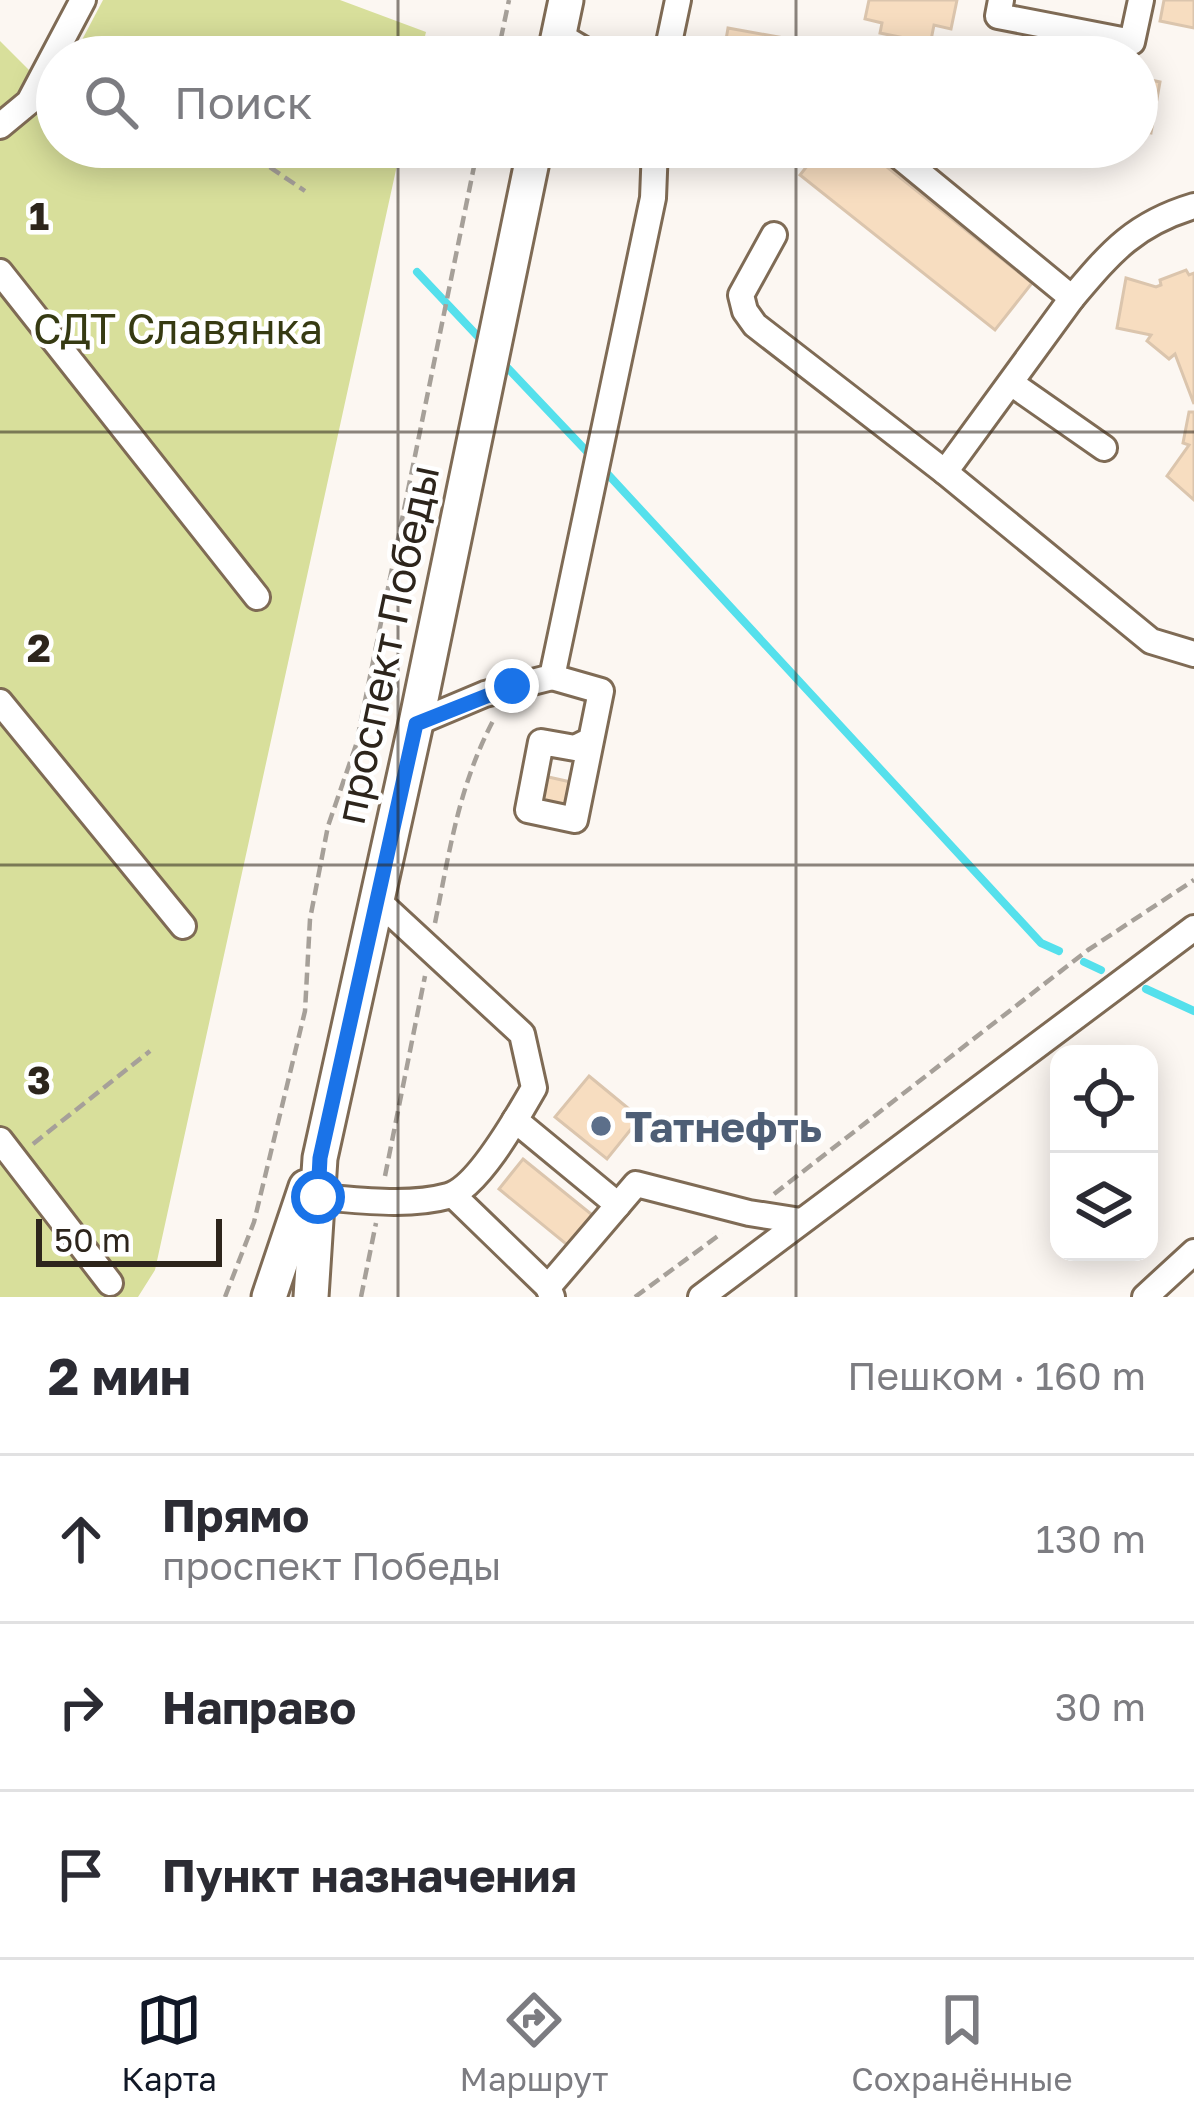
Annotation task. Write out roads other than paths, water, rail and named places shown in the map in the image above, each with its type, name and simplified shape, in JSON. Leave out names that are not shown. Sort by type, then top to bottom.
[{"type":"main road","points":[[558,36],[566,0]]},
{"type":"main road","name":"проспект Победы","points":[[320,1158],[532,168]]},
{"type":"main road","points":[[311,1297],[320,1158]]},
{"type":"main road","points":[[269,1297],[302,1194],[320,1158]]},
{"type":"street","points":[[64,36],[83,0]]},
{"type":"street","points":[[669,36],[677,0]]},
{"type":"street","points":[[1000,0],[998,16],[1101,36]]},
{"type":"street","points":[[1133,36],[1141,0]]},
{"type":"street","points":[[0,126],[29,102],[36,89]]},
{"type":"street","points":[[552,677],[653,198],[655,168]]},
{"type":"street","points":[[914,168],[1072,298]]},
{"type":"street","points":[[945,472],[1072,298],[1121,241],[1194,206]]},
{"type":"street","points":[[774,235],[741,296],[755,325],[945,472],[1151,641],[1194,653]]},
{"type":"street","points":[[0,272],[257,597]]},
{"type":"street","points":[[1011,383],[1103,448]]},
{"type":"street","points":[[416,724],[512,686],[552,677],[601,691],[591,740]]},
{"type":"street","points":[[0,702],[183,926]]},
{"type":"street","points":[[318,1197],[380,1202],[453,1196],[489,1160],[534,1088],[522,1034],[377,900]]},
{"type":"street","points":[[701,1297],[1194,928]]},
{"type":"street","points":[[515,1120],[618,1205]]},
{"type":"street","points":[[7,1150],[110,1283]]},
{"type":"street","points":[[453,1196],[550,1292],[635,1184],[801,1221]]},
{"type":"street","points":[[1145,1297],[1194,1252]]},
{"type":"waterway","points":[[417,272],[486,345]]},
{"type":"waterway","points":[[500,360],[593,458]]},
{"type":"waterway","points":[[603,469],[1041,943],[1059,951]]},
{"type":"waterway","points":[[1084,962],[1101,970]]},
{"type":"waterway","points":[[1146,989],[1194,1011]]},
{"type":"place","name":"Татнефть","points":[[601,1126]]},
{"type":"park label","name":"СДТ Славянка","points":[[178,328]]}]
